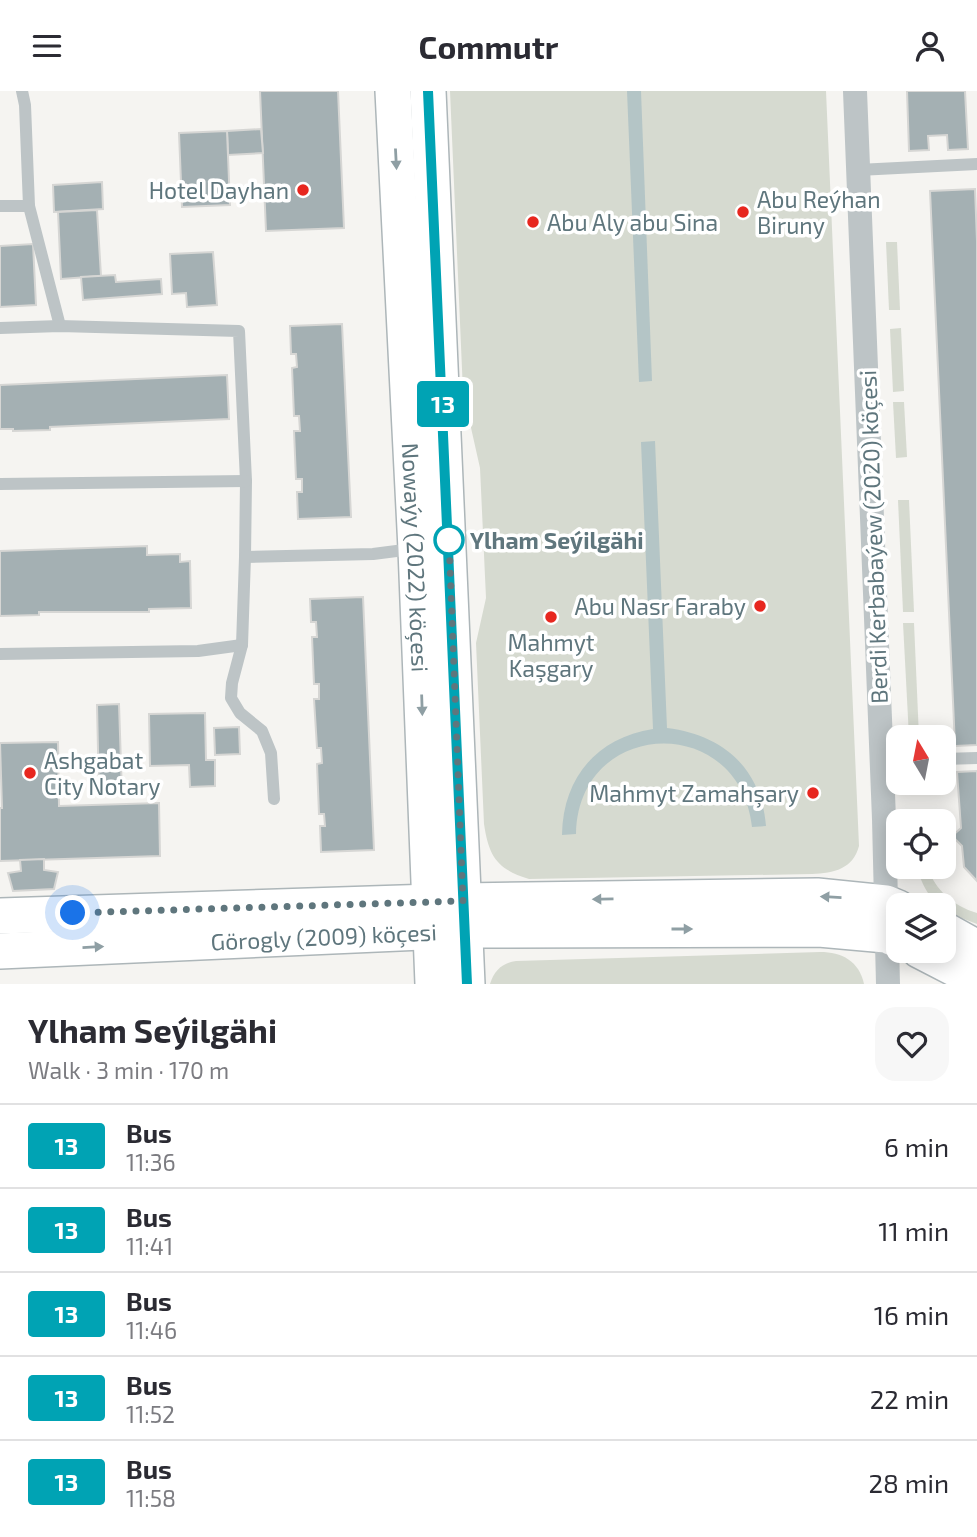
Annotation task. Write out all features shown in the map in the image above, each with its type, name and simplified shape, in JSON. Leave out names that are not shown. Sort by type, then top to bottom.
[{"type":"main road","name":"Nowaýy (2022) köçesi","points":[[393,91],[416,549],[433,984]]},
{"type":"main road","name":"Nowaýy (2022) köçesi","points":[[428,91],[467,984]]},
{"type":"main road","name":"Görogly (2009) köçesi","points":[[0,916],[430,917],[817,897],[886,919]]},
{"type":"main road","name":"Görogly (2009) köçesi","points":[[0,951],[430,917]]},
{"type":"main road","points":[[956,936],[977,948]]},
{"type":"main road","points":[[944,963],[977,980]]},
{"type":"street","name":"Berdi Kerbabaýew (2020) köçesi","points":[[855,91],[888,725]]},
{"type":"street","name":"Berdi Kerbabaýew (2020) köçesi","points":[[890,795],[892,893]]},
{"type":"street","name":"Berdi Kerbabaýew (2020) köçesi","points":[[888,984],[889,963]]},
{"type":"lane","points":[[22,91],[25,105],[29,206],[60,326]]},
{"type":"lane","points":[[858,170],[977,163]]},
{"type":"lane","points":[[0,206],[29,206]]},
{"type":"lane","points":[[0,328],[60,326],[239,331],[246,481],[245,557],[242,645],[231,698],[240,713],[262,731],[271,753],[274,799]]},
{"type":"lane","points":[[0,484],[246,481]]},
{"type":"lane","points":[[245,557],[373,554],[416,549]]},
{"type":"lane","points":[[0,655],[198,651],[242,645]]},
{"type":"lane","points":[[956,759],[977,758]]},
{"type":"shaded area","name":"Ylham Seýilgähi","points":[[450,91],[826,91],[859,846],[852,860],[842,868],[812,874],[529,879],[509,871],[492,853],[484,824],[476,643],[486,598],[480,468],[463,392]]},
{"type":"shaded area","points":[[627,91],[641,91],[652,381],[639,382]]},
{"type":"shaded area","points":[[886,242],[897,242],[900,310],[889,310]]},
{"type":"shaded area","points":[[901,328],[904,391],[893,392],[890,329]]},
{"type":"shaded area","points":[[893,402],[904,402],[907,457],[896,458]]},
{"type":"shaded area","points":[[655,441],[667,728],[705,738],[736,758],[756,787],[763,805],[766,826],[752,827],[741,789],[719,763],[691,748],[660,743],[629,750],[603,768],[584,796],[576,834],[562,835],[569,795],[576,778],[587,764],[615,741],[653,729],[641,442]]},
{"type":"shaded area","points":[[898,500],[909,500],[914,612],[903,612]]},
{"type":"shaded area","points":[[903,623],[914,623],[918,725],[908,725]]},
{"type":"shaded area","points":[[921,879],[933,879],[943,893],[929,893]]},
{"type":"shaded area","points":[[956,903],[977,913],[977,924],[956,916]]},
{"type":"shaded area","points":[[820,952],[848,959],[858,969],[864,984],[490,984],[499,968],[516,961]]},
{"type":"building","name":"Hotel Dayhan","points":[[260,91],[338,91],[344,228],[266,231]]},
{"type":"building","points":[[907,91],[965,91],[968,149],[948,150],[947,135],[928,136],[929,150],[909,151]]},
{"type":"building","points":[[261,129],[263,153],[228,155],[227,131]]},
{"type":"building","points":[[227,131],[230,205],[182,207],[179,133]]},
{"type":"building","points":[[102,182],[103,209],[54,212],[53,185]]},
{"type":"building","points":[[975,189],[977,745],[956,746],[954,725],[930,191]]},
{"type":"building","points":[[97,210],[101,276],[61,279],[58,212]]},
{"type":"building","points":[[33,244],[36,305],[0,307],[0,246]]},
{"type":"building","points":[[213,252],[217,305],[187,307],[186,293],[172,294],[170,254]]},
{"type":"building","points":[[115,275],[116,282],[161,279],[162,294],[83,300],[81,277]]},
{"type":"building","points":[[342,324],[351,517],[298,519],[297,492],[302,492],[302,479],[296,479],[294,431],[300,431],[299,416],[294,416],[292,368],[297,367],[296,354],[291,354],[290,326]]},
{"type":"building","points":[[227,375],[229,419],[50,427],[50,430],[0,429],[0,385]]},
{"type":"building","points":[[147,546],[147,555],[180,554],[180,562],[190,561],[191,608],[149,609],[149,612],[39,612],[39,615],[0,616],[0,551]]},
{"type":"building","points":[[363,597],[374,850],[321,852],[320,826],[325,826],[324,814],[319,814],[317,764],[322,763],[321,748],[317,748],[314,699],[319,699],[319,684],[314,684],[312,637],[317,637],[316,622],[311,622],[310,599]]},
{"type":"building","points":[[119,704],[122,794],[99,795],[97,705]]},
{"type":"building","points":[[205,713],[206,760],[215,760],[215,786],[190,787],[189,765],[150,766],[149,714]]},
{"type":"building","points":[[239,727],[240,754],[215,755],[214,728]]},
{"type":"building","name":"Ashgabat City Notary","points":[[58,742],[59,806],[159,803],[160,856],[0,861],[0,743]]},
{"type":"building","points":[[977,771],[977,881],[964,867],[962,846],[956,840],[956,832],[961,828],[957,772]]},
{"type":"building","points":[[44,859],[44,870],[58,872],[54,889],[13,891],[8,873],[21,871],[20,860]]},
{"type":"bus line","name":"13","points":[[428,91],[463,901],[467,930],[467,984]]},
{"type":"place","name":"Hotel Dayhan","points":[[303,190]]},
{"type":"place","name":"Abu Reýhan Biruny","points":[[743,212]]},
{"type":"place","name":"Abu Aly abu Sina","points":[[533,222]]},
{"type":"place","name":"Ylham Seýilgähi","points":[[449,540]]},
{"type":"place","name":"Abu Nasr Faraby","points":[[760,606]]},
{"type":"place","name":"Mahmyt Kaşgary","points":[[551,617]]},
{"type":"place","name":"Ashgabat City Notary","points":[[30,773]]},
{"type":"place","name":"Mahmyt Zamahşary","points":[[813,793]]},
{"type":"route","points":[[73,913],[463,901],[449,540]]}]
